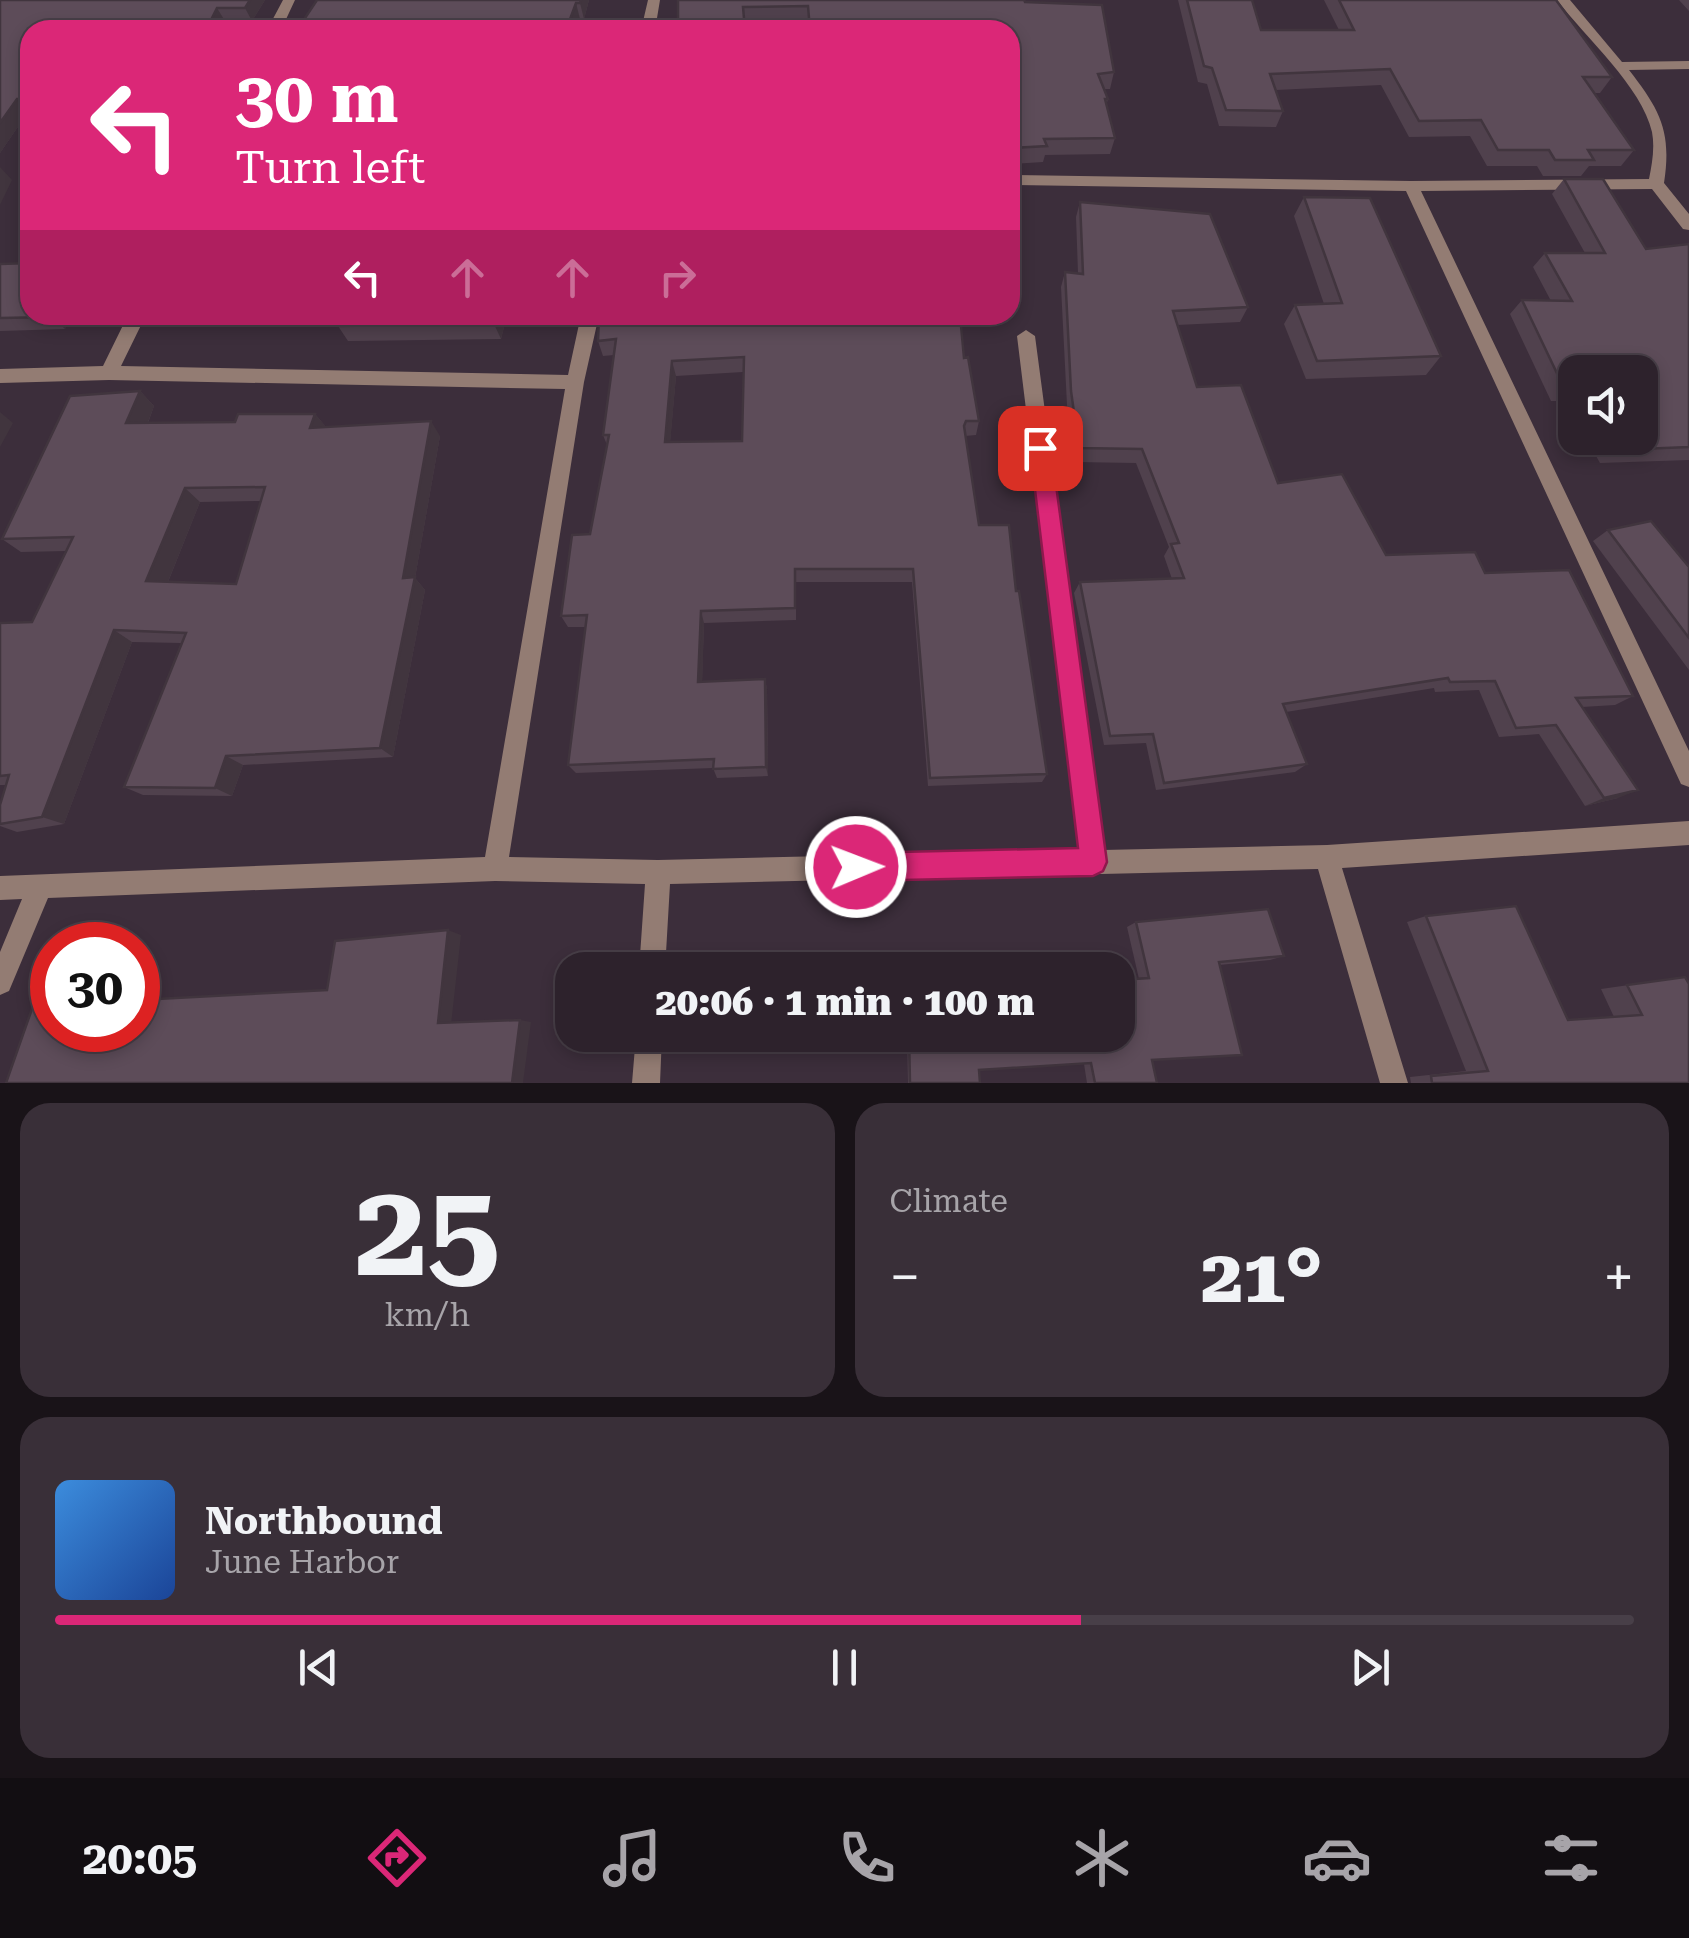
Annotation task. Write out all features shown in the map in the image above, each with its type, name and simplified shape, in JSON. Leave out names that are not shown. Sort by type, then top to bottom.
[{"type":"street","points":[[1563,0],[1618,66],[1658,126],[1660,159],[1656,184],[1689,226]]},
{"type":"street","points":[[1618,66],[1689,65]]},
{"type":"street","points":[[1020,180],[1411,186],[1656,184]]},
{"type":"street","points":[[1411,186],[1689,776]]},
{"type":"street","points":[[109,373],[132,325]]},
{"type":"street","points":[[495,869],[588,325]]},
{"type":"street","points":[[1026,336],[1093,862]]},
{"type":"street","points":[[0,376],[109,373],[575,382]]},
{"type":"street","points":[[0,888],[495,869],[658,872],[1327,858],[1689,834]]},
{"type":"street","points":[[1327,858],[1394,1083]]},
{"type":"street","points":[[653,952],[658,872]]},
{"type":"street","points":[[0,982],[40,887]]},
{"type":"street","points":[[646,1083],[648,1052]]},
{"type":"building","points":[[0,0],[250,0],[245,8],[217,8],[211,20],[20,20],[20,99],[0,123]]},
{"type":"building","points":[[317,0],[581,0],[570,20],[304,20]]},
{"type":"building","points":[[678,0],[1024,0],[1102,5],[1114,72],[1098,74],[1108,99],[1115,138],[1044,139],[1047,146],[1020,147],[1020,20],[809,20],[808,6],[743,7],[744,20],[678,20]]},
{"type":"building","points":[[1187,0],[1252,0],[1261,30],[1354,30],[1339,0],[1556,0],[1612,77],[1583,77],[1634,150],[1588,150],[1594,160],[1555,160],[1549,150],[1498,150],[1481,120],[1419,121],[1390,69],[1270,74],[1283,111],[1226,110],[1212,68],[1204,66]]},
{"type":"building","points":[[1564,179],[1603,179],[1646,249],[1689,244],[1689,447],[1658,448],[1658,355],[1558,355],[1558,375],[1522,300],[1572,301],[1545,253],[1605,253]]},
{"type":"building","points":[[1304,197],[1370,198],[1441,356],[1317,361],[1295,305],[1342,303]]},
{"type":"building","points":[[1080,202],[1210,214],[1248,307],[1173,311],[1197,387],[1241,385],[1278,483],[1342,474],[1386,555],[1475,552],[1485,573],[1569,570],[1633,696],[1576,698],[1638,790],[1604,798],[1556,725],[1516,728],[1495,681],[1450,682],[1448,678],[1283,704],[1307,764],[1164,783],[1153,734],[1110,736],[1080,582],[1184,578],[1171,544],[1179,543],[1142,449],[1079,448],[1071,391],[1065,272],[1083,274]]},
{"type":"building","points":[[20,263],[20,318],[0,318],[0,264]]},
{"type":"building","points":[[599,325],[961,325],[964,358],[968,357],[979,421],[966,421],[964,426],[979,525],[1009,525],[1016,591],[1047,774],[930,778],[913,569],[795,569],[795,608],[701,611],[698,682],[765,679],[766,767],[713,769],[714,759],[568,765],[587,615],[561,616],[572,535],[590,534],[609,435],[603,435],[616,339],[598,341]],"holes":[[[744,357],[742,441],[665,442],[672,361]]]},
{"type":"building","points":[[140,391],[126,423],[235,422],[238,414],[315,414],[310,428],[431,421],[403,578],[415,577],[380,748],[226,756],[215,788],[124,787],[186,633],[114,630],[42,817],[0,824],[0,805],[9,775],[0,776],[0,623],[32,622],[73,537],[2,539],[70,396]],"holes":[[[265,487],[236,584],[146,581],[185,488]]]},
{"type":"building","points":[[1651,521],[1689,567],[1689,638],[1608,530]]},
{"type":"building","points":[[1516,906],[1568,1020],[1642,1015],[1627,985],[1685,977],[1689,984],[1689,1083],[1432,1083],[1431,1076],[1488,1071],[1426,916]]},
{"type":"building","points":[[1268,909],[1284,956],[1219,962],[1242,1055],[1152,1060],[1157,1083],[1095,1083],[1091,1063],[979,1070],[980,1083],[910,1083],[909,1052],[1135,1052],[1135,979],[1149,978],[1136,922]]},
{"type":"building","points":[[448,930],[438,1023],[520,1020],[512,1083],[6,1083],[30,1015],[30,1052],[160,1052],[160,999],[327,990],[335,941]]},
{"type":"route","points":[[856,867],[1093,862],[1040,448]]}]
